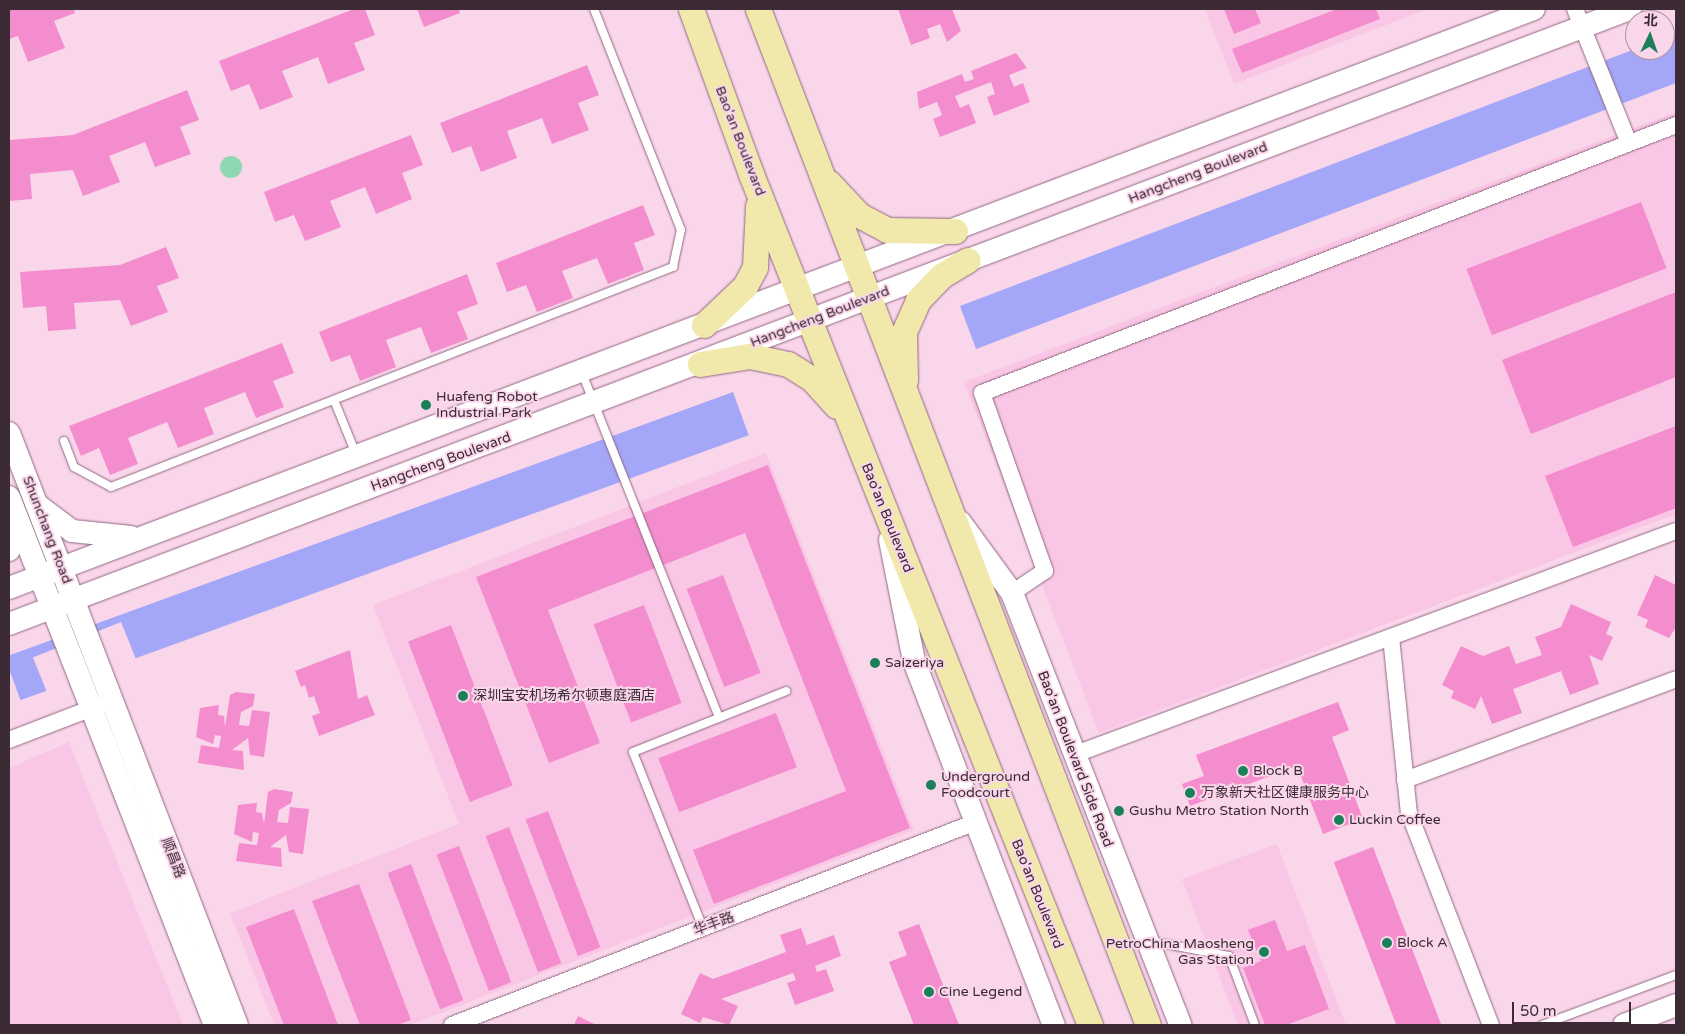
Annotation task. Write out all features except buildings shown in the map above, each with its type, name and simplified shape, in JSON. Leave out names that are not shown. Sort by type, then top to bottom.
[{"type":"main road","points":[[680,9],[716,78]]},
{"type":"main road","name":"Bao'an Boulevard","points":[[691,9],[751,174],[1090,1025]]},
{"type":"main road","points":[[758,9],[786,76],[866,299],[908,409],[1148,1025]]},
{"type":"main road","points":[[768,9],[786,76]]},
{"type":"main road","points":[[9,588],[1534,9]]},
{"type":"main road","name":"Hangcheng Boulevard","points":[[9,624],[594,405],[809,320],[968,260],[1579,18],[1630,9]]},
{"type":"main road","points":[[816,161],[832,188],[874,225],[902,233],[956,230]]},
{"type":"main road","points":[[704,325],[745,286],[754,267],[759,230],[751,174]]},
{"type":"main road","points":[[908,409],[903,349],[910,314],[928,288],[968,260]]},
{"type":"main road","points":[[700,364],[750,356],[788,364],[832,400],[852,431]]},
{"type":"main road","name":"Shunchang Road","points":[[9,433],[84,625]]},
{"type":"main road","points":[[9,550],[10,502]]},
{"type":"main road","name":"Shunchang Road","points":[[10,502],[62,634]]},
{"type":"main road","points":[[36,502],[57,524],[72,531],[142,538]]},
{"type":"main road","name":"Bao'an Boulevard Side Road","points":[[947,505],[1012,592],[1073,755],[1180,1025]]},
{"type":"main road","points":[[887,519],[914,662],[1054,1025]]},
{"type":"main road","name":"顺昌路","points":[[84,625],[237,1025]]},
{"type":"main road","name":"顺昌路","points":[[62,634],[215,1025]]},
{"type":"main road","points":[[1624,1025],[1676,1006]]},
{"type":"street","points":[[1579,18],[1628,140]]},
{"type":"street","points":[[1012,592],[1045,571],[982,393],[1628,140],[1676,125]]},
{"type":"street","points":[[1073,755],[1676,531]]},
{"type":"street","points":[[1391,637],[1409,813],[1491,1025]]},
{"type":"street","points":[[1406,780],[1676,679]]},
{"type":"street","points":[[9,740],[111,695]]},
{"type":"street","name":"华丰路","points":[[452,1025],[976,822]]},
{"type":"lane","points":[[64,441],[74,467],[111,487],[673,267],[681,230],[594,9]]},
{"type":"lane","points":[[581,371],[719,718]]},
{"type":"lane","points":[[334,400],[357,456]]},
{"type":"lane","points":[[704,928],[633,752],[786,692]]},
{"type":"lane","points":[[1146,940],[1228,956],[1255,1025]]},
{"type":"lane","points":[[1542,1025],[1676,975]]},
{"type":"shaded area","points":[[1205,9],[1427,9],[1234,84]]},
{"type":"shaded area","points":[[1676,112],[1676,514],[1099,733],[964,382]]},
{"type":"shaded area","points":[[766,453],[914,830],[410,1025],[274,1025],[230,913],[459,824],[373,605]]},
{"type":"shaded area","points":[[69,742],[183,1025],[9,1025],[9,768]]},
{"type":"shaded area","name":"PetroChina Maosheng Gas Station","points":[[1277,844],[1346,1025],[1238,1025],[1182,879]]},
{"type":"green space","points":[[231,156],[239,159],[242,167],[239,175],[231,178],[223,175],[220,167],[223,159]]},
{"type":"water","points":[[1675,34],[1676,83],[976,349],[960,306],[1625,53],[1625,60],[1675,60]]},
{"type":"water","points":[[733,392],[749,435],[20,700],[9,669],[9,656]]},
{"type":"pier","points":[[121,622],[140,670],[52,706],[33,658]]},
{"type":"place","name":"Huafeng Robot Industrial Park","points":[[426,405]]},
{"type":"place","name":"Saizeriya","points":[[875,663]]},
{"type":"place","name":"深圳宝安机场希尔顿惠庭酒店","points":[[463,696]]},
{"type":"place","name":"Block B","points":[[1243,771]]},
{"type":"place","name":"Underground Foodcourt","points":[[931,785]]},
{"type":"place","name":"万象新天社区健康服务中心","points":[[1190,793]]},
{"type":"place","name":"Gushu Metro Station North","points":[[1119,811]]},
{"type":"place","name":"Luckin Coffee","points":[[1339,820]]},
{"type":"place","name":"Block A","points":[[1387,943]]},
{"type":"place","name":"PetroChina Maosheng Gas Station","points":[[1264,952]]},
{"type":"place","name":"Cine Legend","points":[[929,992]]}]
